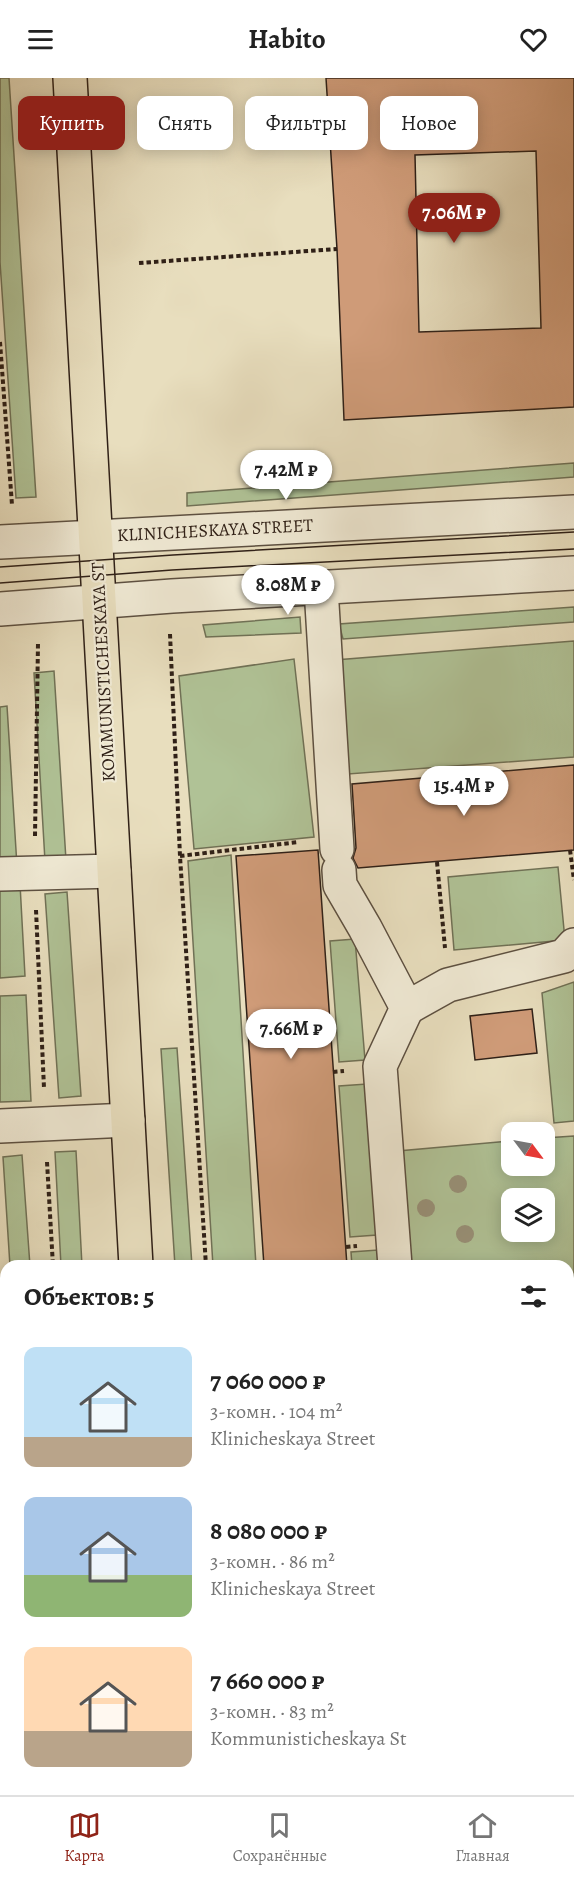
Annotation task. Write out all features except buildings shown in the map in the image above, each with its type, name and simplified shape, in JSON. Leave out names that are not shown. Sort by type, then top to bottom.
[{"type":"main road","name":"KOMMUNISTICHESKAYA ST","points":[[70,78],[136,1260]]},
{"type":"street","name":"KLINICHESKAYA STREET","points":[[0,542],[96,535],[574,512]]},
{"type":"street","points":[[0,609],[172,596],[574,573]]},
{"type":"street","points":[[321,588],[340,885],[366,928],[407,1008]]},
{"type":"street","points":[[0,874],[114,871]]},
{"type":"street","points":[[395,1260],[380,1066],[407,1008],[448,985],[564,956],[574,945]]},
{"type":"street","points":[[0,1126],[128,1120]]},
{"type":"path","points":[[139,263],[337,249]]},
{"type":"path","points":[[0,342],[11,504],[34,540]]},
{"type":"path","points":[[172,596],[170,642],[180,856],[206,1260]]},
{"type":"path","points":[[44,607],[38,637],[34,872],[53,1260]]},
{"type":"path","points":[[570,850],[574,880]]},
{"type":"path","points":[[180,856],[338,852]]},
{"type":"path","points":[[437,862],[448,985]]},
{"type":"green space","points":[[0,78],[9,78],[36,497],[16,498],[0,262]]},
{"type":"green space","points":[[574,463],[574,477],[187,506],[187,493]]},
{"type":"green space","points":[[574,607],[574,622],[343,639],[339,624]]},
{"type":"green space","points":[[300,617],[301,633],[206,637],[203,625]]},
{"type":"green space","points":[[574,641],[574,757],[348,774],[335,660]]},
{"type":"green space","points":[[294,659],[314,837],[194,849],[179,676]]},
{"type":"green space","points":[[54,671],[66,860],[45,861],[34,673]]},
{"type":"green space","points":[[7,706],[17,866],[0,867],[0,707]]},
{"type":"green space","points":[[231,855],[256,1260],[213,1260],[188,861]]},
{"type":"green space","points":[[558,867],[565,940],[454,950],[448,877]]},
{"type":"green space","points":[[20,884],[25,976],[0,978],[0,885]]},
{"type":"green space","points":[[67,892],[81,1096],[59,1098],[45,894]]},
{"type":"green space","points":[[355,939],[365,1060],[339,1062],[330,941]]},
{"type":"green space","points":[[574,982],[574,1121],[554,1122],[542,993]]},
{"type":"green space","points":[[26,995],[31,1101],[0,1102],[0,996]]},
{"type":"green space","points":[[177,1048],[192,1260],[175,1260],[161,1049]]},
{"type":"green space","points":[[367,1084],[377,1235],[350,1237],[339,1086]]},
{"type":"green space","points":[[574,1136],[574,1260],[407,1260],[398,1151],[501,1142],[501,1176],[555,1176],[555,1137]]},
{"type":"green space","points":[[76,1151],[82,1260],[61,1260],[55,1152]]},
{"type":"green space","points":[[22,1155],[30,1260],[10,1260],[3,1157]]},
{"type":"green space","points":[[378,1250],[379,1260],[352,1260],[351,1252]]},
{"type":"tram line","points":[[0,567],[574,532]]},
{"type":"tram line","points":[[0,583],[172,570],[574,549]]}]
